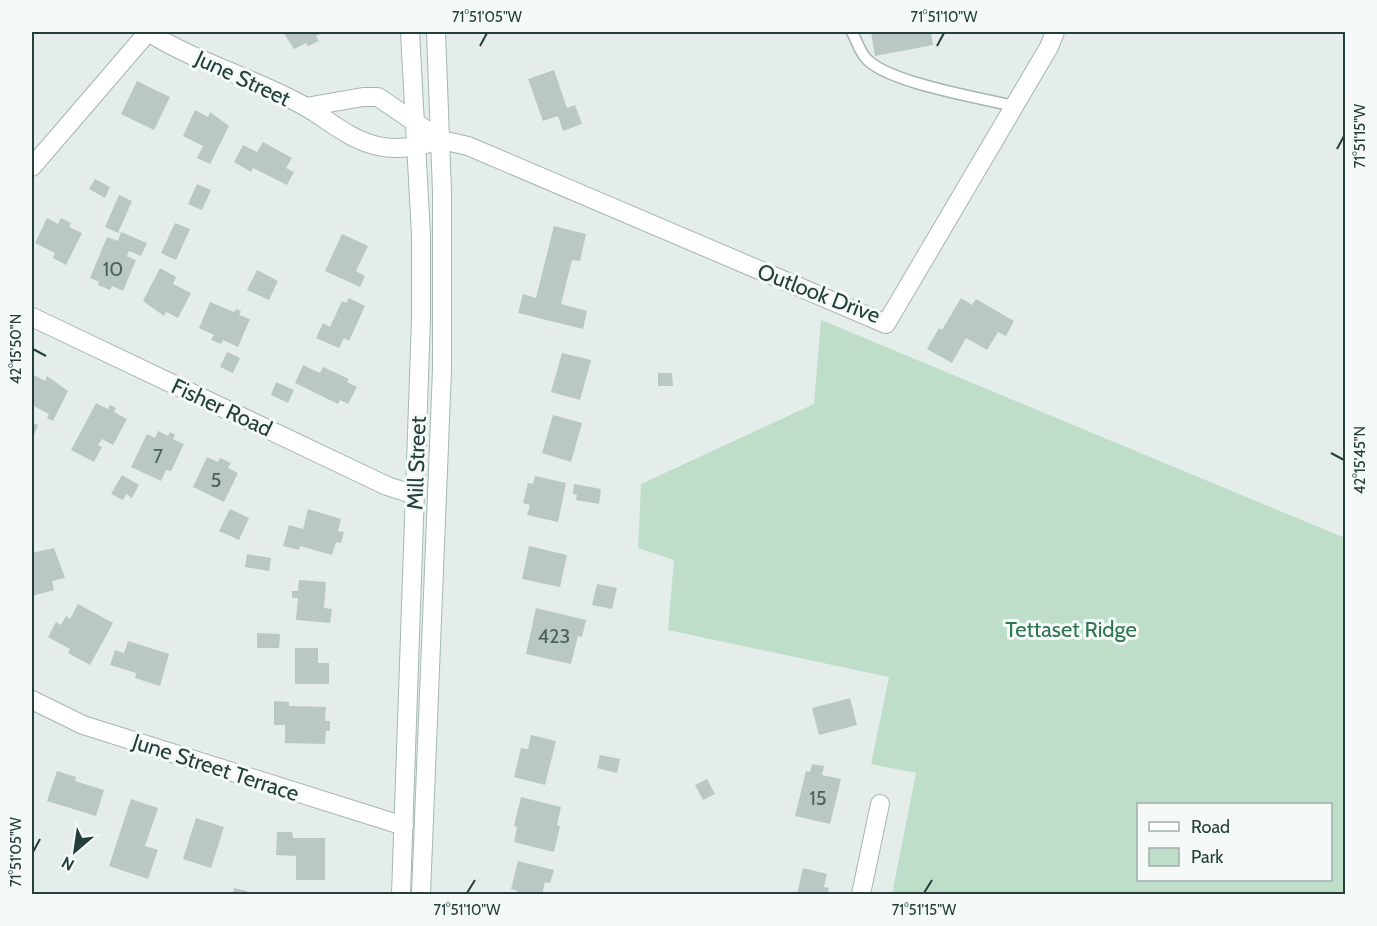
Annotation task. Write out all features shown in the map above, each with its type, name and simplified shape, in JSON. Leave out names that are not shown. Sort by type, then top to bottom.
[{"type":"street","name":"June Street","points":[[148,32],[184,52],[306,107],[337,129],[375,146],[418,147],[441,140]]},
{"type":"street","points":[[32,167],[148,32]]},
{"type":"street","name":"Mill Street","points":[[400,894],[415,495],[421,256],[418,147],[410,32]]},
{"type":"street","name":"Mill Street","points":[[422,894],[442,370],[441,140],[436,32]]},
{"type":"street","name":"Outlook Drive","points":[[441,140],[468,146],[886,324],[1055,32]]},
{"type":"street","name":"June Street","points":[[306,107],[363,97],[378,97],[441,140]]},
{"type":"street","name":"Fisher Road","points":[[32,317],[387,486],[415,495]]},
{"type":"street","name":"June Street Terrace","points":[[32,700],[83,725],[404,826]]},
{"type":"street","points":[[861,894],[880,804]]},
{"type":"lane","points":[[852,32],[865,58],[883,71],[920,84],[1014,106]]},
{"type":"green space","name":"Tettaset Ridge","points":[[821,320],[1345,538],[1345,894],[892,894],[916,773],[871,764],[889,677],[668,630],[674,560],[638,548],[641,484],[814,404]]},
{"type":"building","points":[[283,32],[325,32],[316,36],[319,41],[308,46],[306,43],[294,49]]},
{"type":"building","points":[[871,32],[931,32],[933,45],[875,56]]},
{"type":"building","points":[[554,70],[567,108],[575,105],[582,124],[563,131],[558,116],[543,121],[528,79]]},
{"type":"building","points":[[137,81],[170,97],[154,130],[121,114]]},
{"type":"building","points":[[195,110],[208,117],[210,112],[229,126],[210,164],[197,158],[203,146],[183,136]]},
{"type":"building","points":[[263,142],[292,158],[286,168],[294,172],[287,185],[253,168],[251,172],[234,162],[243,145],[257,152]]},
{"type":"building","points":[[95,179],[110,187],[105,198],[89,189]]},
{"type":"building","points":[[197,184],[211,190],[202,210],[188,204]]},
{"type":"building","points":[[119,195],[132,201],[118,233],[105,227]]},
{"type":"building","points":[[47,218],[58,224],[61,218],[71,223],[69,227],[82,233],[66,265],[53,258],[55,253],[35,243]]},
{"type":"building","points":[[175,223],[190,229],[176,260],[161,253]]},
{"type":"building","points":[[554,226],[586,234],[580,261],[572,260],[561,304],[587,311],[583,329],[518,313],[523,294],[536,298]]},
{"type":"building","points":[[121,232],[147,243],[141,256],[129,251],[127,256],[136,260],[123,291],[112,286],[110,290],[98,285],[99,282],[90,278],[107,237],[118,241]]},
{"type":"building","points":[[342,234],[368,246],[356,271],[365,276],[360,287],[325,271]]},
{"type":"building","points":[[160,268],[176,277],[173,284],[191,293],[178,318],[166,312],[164,316],[143,301]]},
{"type":"building","points":[[257,270],[278,281],[269,300],[247,290]]},
{"type":"building","points":[[349,298],[365,306],[349,341],[344,338],[339,348],[316,338],[323,323],[330,327],[342,301],[346,303]]},
{"type":"building","points":[[961,298],[972,305],[976,299],[1014,321],[1006,336],[998,332],[987,350],[966,338],[952,363],[927,349],[939,328],[942,330]]},
{"type":"building","points":[[210,302],[234,312],[236,309],[241,311],[239,315],[250,319],[238,347],[223,340],[221,344],[211,340],[214,335],[199,328]]},
{"type":"building","points":[[227,352],[240,358],[233,373],[220,367]]},
{"type":"building","points":[[562,353],[591,360],[580,400],[551,392]]},
{"type":"building","points":[[303,365],[320,373],[323,367],[349,379],[347,382],[357,387],[348,404],[340,400],[338,404],[295,383]]},
{"type":"building","points":[[658,373],[672,373],[673,386],[658,386]]},
{"type":"building","points":[[32,374],[45,381],[47,376],[68,391],[53,421],[47,418],[49,414],[32,405]]},
{"type":"building","points":[[276,382],[294,390],[288,403],[271,395]]},
{"type":"building","points":[[96,403],[108,409],[110,405],[116,408],[114,412],[127,419],[113,445],[102,439],[98,445],[102,447],[94,462],[71,450]]},
{"type":"building","points":[[553,415],[582,423],[571,462],[542,453]]},
{"type":"building","points":[[32,422],[38,425],[32,440]]},
{"type":"building","points":[[158,431],[168,436],[170,432],[175,435],[173,439],[184,444],[171,471],[166,470],[161,481],[131,467],[147,434],[155,438]]},
{"type":"building","points":[[207,457],[218,462],[220,458],[231,463],[228,468],[238,473],[224,502],[193,487]]},
{"type":"building","points":[[122,475],[139,485],[132,498],[126,494],[123,500],[111,494]]},
{"type":"building","points":[[535,476],[566,483],[558,522],[527,515],[530,505],[523,503],[528,483],[533,484]]},
{"type":"building","points":[[574,484],[601,489],[599,504],[576,500],[577,495],[573,494]]},
{"type":"building","points":[[230,509],[249,518],[239,540],[219,531]]},
{"type":"building","points":[[308,509],[341,519],[338,531],[344,532],[341,543],[336,542],[332,555],[300,546],[299,550],[283,546],[289,525],[303,529]]},
{"type":"building","points":[[529,546],[567,555],[560,587],[522,579]]},
{"type":"building","points":[[54,548],[65,578],[52,581],[54,590],[32,596],[32,553]]},
{"type":"building","points":[[247,554],[271,558],[269,571],[245,567]]},
{"type":"building","points":[[299,580],[326,582],[324,608],[332,609],[330,623],[296,620],[298,598],[292,598],[292,591],[298,591]]},
{"type":"building","points":[[597,584],[617,588],[612,609],[592,605]]},
{"type":"building","points":[[78,604],[113,623],[90,665],[68,653],[70,649],[48,637],[56,622],[61,625],[66,616],[70,619]]},
{"type":"building","points":[[536,608],[586,620],[582,637],[578,636],[571,664],[526,654]]},
{"type":"building","points":[[257,633],[280,634],[279,648],[257,648]]},
{"type":"building","points":[[128,641],[169,654],[160,686],[135,678],[136,673],[110,665],[115,650],[124,653]]},
{"type":"building","points":[[295,648],[318,648],[318,663],[329,663],[329,684],[295,684]]},
{"type":"building","points":[[850,698],[857,725],[819,735],[812,708]]},
{"type":"building","points":[[274,701],[289,702],[289,706],[326,707],[325,721],[330,721],[330,731],[326,731],[325,744],[285,743],[285,725],[274,725]]},
{"type":"building","points":[[531,735],[556,741],[545,785],[514,777],[521,748],[528,749]]},
{"type":"building","points":[[600,755],[620,759],[617,773],[597,768]]},
{"type":"building","points":[[812,764],[824,766],[822,775],[841,779],[830,824],[795,816],[806,771],[810,772]]},
{"type":"building","points":[[57,771],[76,777],[75,781],[104,790],[96,816],[47,801]]},
{"type":"building","points":[[707,779],[715,794],[703,800],[695,785]]},
{"type":"building","points":[[521,797],[561,807],[557,825],[560,826],[554,852],[514,842],[517,827],[514,826]]},
{"type":"building","points":[[131,799],[158,808],[145,846],[158,850],[148,879],[109,866]]},
{"type":"building","points":[[196,818],[224,827],[211,868],[183,859]]},
{"type":"building","points":[[277,832],[292,832],[293,838],[325,838],[325,880],[296,880],[296,856],[276,855]]},
{"type":"building","points":[[518,861],[554,870],[550,883],[545,882],[542,894],[517,894],[518,891],[511,889]]},
{"type":"building","points":[[803,868],[827,874],[824,887],[829,888],[828,894],[797,894]]},
{"type":"building","points":[[234,888],[247,891],[247,894],[233,894]]}]
